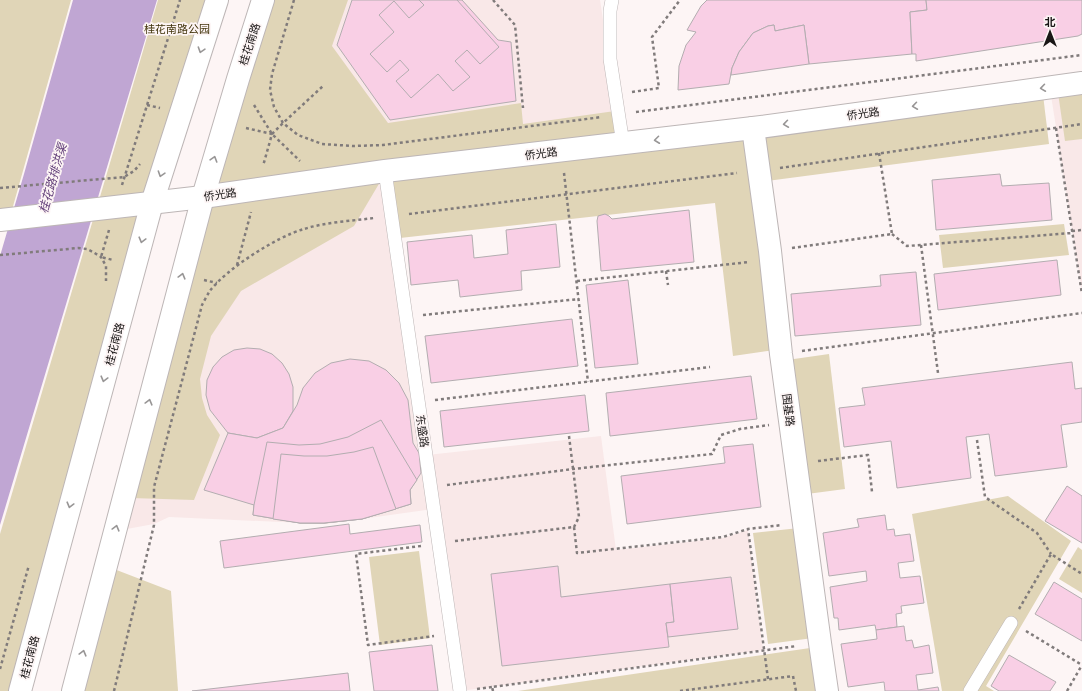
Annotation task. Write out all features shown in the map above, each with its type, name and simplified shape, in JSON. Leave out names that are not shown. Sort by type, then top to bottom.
[{"type":"street","name":"桂花南路","points":[[20,691],[152,202],[217,0]]},
{"type":"street","name":"桂花南路","points":[[73,691],[203,197],[263,0]]},
{"type":"street","name":"侨光路","points":[[0,220],[203,197],[385,171],[753,128],[1082,83]]},
{"type":"street","name":"围基路","points":[[753,128],[771,255],[790,423],[827,691]]},
{"type":"lane","points":[[612,0],[610,11],[610,59],[623,144]]},
{"type":"lane","name":"东盛路","points":[[385,171],[460,691]]},
{"type":"lane","points":[[970,691],[1011,622]]},
{"type":"path","points":[[493,0],[515,25],[523,108]]},
{"type":"path","points":[[616,95],[659,88],[652,37],[680,0]]},
{"type":"path","points":[[238,79],[272,134],[320,180]]},
{"type":"path","points":[[272,134],[323,86]]},
{"type":"path","points":[[114,691],[154,526],[154,487],[202,305],[210,291],[222,277],[251,256],[283,237],[302,229],[319,225],[759,171],[879,152],[1082,124]]},
{"type":"path","points":[[1056,128],[1082,294]]},
{"type":"path","points":[[561,151],[588,382]]},
{"type":"path","points":[[879,152],[892,234],[907,246],[1082,230]]},
{"type":"path","points":[[1,188],[112,178]]},
{"type":"path","points":[[577,281],[666,271],[892,234]]},
{"type":"path","points":[[921,245],[938,373]]},
{"type":"path","points":[[0,256],[78,248],[87,249],[101,257],[106,266],[106,286]]},
{"type":"path","points":[[666,271],[668,285]]},
{"type":"path","points":[[406,317],[579,299]]},
{"type":"path","points":[[781,354],[1082,313]]},
{"type":"path","points":[[418,401],[710,367]]},
{"type":"path","points":[[431,487],[712,454],[721,435],[740,429],[790,423]]},
{"type":"path","points":[[569,436],[579,517],[574,527],[577,553],[723,537],[748,529],[804,523]]},
{"type":"path","points":[[977,440],[985,497],[1037,533],[1051,554],[1082,574]]},
{"type":"path","points":[[796,463],[868,455],[872,492]]},
{"type":"path","points":[[452,634],[368,645],[356,554],[574,527]]},
{"type":"path","points":[[748,529],[768,679]]},
{"type":"path","points":[[1051,554],[1011,622],[1082,665],[1067,691]]},
{"type":"path","points":[[0,669],[30,561]]},
{"type":"path","points":[[493,691],[492,687],[820,643]]},
{"type":"path","points":[[680,691],[794,676],[796,691]]},
{"type":"shaded area","points":[[265,0],[600,0],[622,143],[385,173],[433,509],[326,524],[169,517],[154,524],[116,531]]},
{"type":"shaded area","points":[[1082,84],[1082,292],[1050,89]]},
{"type":"shaded area","points":[[601,436],[616,550],[723,538],[748,530],[763,650],[461,691],[427,455]]},
{"type":"green space","points":[[0,0],[71,0],[10,217],[0,218]]},
{"type":"green space","name":"桂花南路公园","points":[[158,0],[214,0],[150,201],[97,207]]},
{"type":"green space","points":[[269,0],[348,0],[332,46],[388,123],[521,103],[523,124],[615,111],[618,140],[208,191]]},
{"type":"green space","points":[[1082,90],[1082,139],[1065,141],[1058,93]]},
{"type":"green space","points":[[1043,95],[1049,144],[767,181],[760,133]]},
{"type":"green space","points":[[747,135],[775,350],[733,356],[715,203],[400,238],[391,175]]},
{"type":"green space","points":[[383,177],[354,226],[241,291],[211,336],[200,379],[202,398],[207,415],[220,435],[194,500],[131,498],[207,201]]},
{"type":"green space","points":[[147,207],[16,691],[0,691],[0,534],[95,213]]},
{"type":"green space","points":[[1064,224],[1069,255],[943,268],[939,235]]},
{"type":"green space","points":[[829,354],[845,489],[807,494],[787,360]]},
{"type":"green space","points":[[1008,496],[1071,541],[986,686],[994,691],[942,691],[912,514]]},
{"type":"green space","points":[[799,528],[813,638],[768,644],[753,533]]},
{"type":"green space","points":[[1078,547],[1082,550],[1082,593],[1059,579]]},
{"type":"green space","points":[[419,551],[430,638],[380,645],[369,557]]},
{"type":"green space","points":[[114,569],[171,591],[178,691],[80,691]]},
{"type":"green space","points":[[817,647],[824,691],[518,691]]},
{"type":"water","name":"桂花路排洪渠","points":[[73,0],[157,0],[0,525],[0,256]]},
{"type":"building","points":[[352,0],[462,0],[498,40],[511,42],[516,101],[390,120],[337,45]]},
{"type":"building","points":[[419,0],[457,0],[499,47],[480,64],[467,50],[455,61],[470,77],[453,91],[438,74],[411,98],[396,81],[409,70],[400,60],[387,72],[370,54],[394,32],[379,15],[394,1],[409,18],[424,5]]},
{"type":"building","points":[[707,0],[926,0],[927,10],[910,12],[912,54],[809,64],[804,25],[775,31],[774,25],[768,26],[753,33],[739,52],[732,68],[729,84],[678,90],[679,66],[686,45],[696,32],[687,30],[701,6]]},
{"type":"building","points":[[926,0],[1082,0],[1082,34],[1078,36],[916,61],[916,54],[912,54],[910,12],[927,10]]},
{"type":"building","points":[[774,25],[775,31],[804,25],[809,64],[731,75],[732,68],[739,52],[753,33],[768,26]]},
{"type":"building","points":[[1000,174],[1002,186],[1049,183],[1052,220],[936,230],[932,180]]},
{"type":"building","points":[[689,210],[694,262],[601,271],[597,221],[598,216],[605,214],[612,219]]},
{"type":"building","points":[[556,224],[560,267],[521,271],[522,290],[460,297],[458,280],[411,285],[407,242],[472,235],[474,258],[508,254],[506,230]]},
{"type":"building","points":[[1057,260],[1061,295],[938,310],[934,274]]},
{"type":"building","points":[[916,272],[921,325],[795,336],[791,294],[881,286],[880,275]]},
{"type":"building","points":[[628,280],[638,364],[595,368],[586,285]]},
{"type":"building","points":[[572,319],[578,366],[431,383],[425,336]]},
{"type":"building","points":[[247,348],[260,349],[272,354],[282,363],[289,374],[293,387],[293,411],[283,428],[257,438],[228,433],[210,410],[206,395],[207,380],[213,367],[222,357],[234,350]]},
{"type":"building","points":[[350,359],[369,361],[386,370],[399,383],[408,400],[413,443],[419,453],[421,473],[410,490],[411,504],[362,519],[324,523],[300,523],[253,515],[254,505],[204,490],[228,433],[257,438],[283,428],[297,405],[303,388],[315,373],[331,363]]},
{"type":"building","points":[[1072,362],[1075,389],[1082,388],[1082,422],[1061,425],[1067,467],[995,476],[989,434],[966,437],[971,478],[897,488],[891,441],[844,447],[839,408],[865,405],[862,388]]},
{"type":"building","points":[[751,376],[757,419],[610,436],[606,393]]},
{"type":"building","points":[[585,395],[589,431],[444,447],[440,411]]},
{"type":"building","points":[[381,420],[417,480],[410,490],[411,504],[362,519],[324,523],[300,523],[253,515],[267,442],[299,445],[320,444],[348,437]]},
{"type":"building","points":[[753,444],[761,507],[627,524],[621,476],[725,463],[723,447]]},
{"type":"building","points":[[373,447],[396,509],[362,519],[324,523],[300,523],[273,519],[281,454],[327,456],[354,452]]},
{"type":"building","points":[[1067,486],[1082,496],[1082,543],[1045,521]]},
{"type":"building","points":[[885,515],[887,530],[894,529],[895,536],[910,534],[914,561],[898,563],[900,578],[920,576],[924,603],[901,606],[902,613],[896,614],[897,627],[876,630],[875,625],[839,630],[838,618],[834,618],[830,587],[867,581],[866,571],[829,576],[823,533],[859,527],[857,519]]},
{"type":"building","points":[[349,524],[350,534],[420,525],[422,542],[224,568],[220,541]]},
{"type":"building","points":[[558,566],[561,597],[670,584],[674,622],[666,623],[669,647],[502,666],[491,574]]},
{"type":"building","points":[[731,577],[738,629],[668,637],[666,623],[674,622],[670,584]]},
{"type":"building","points":[[1054,582],[1082,599],[1082,641],[1035,614]]},
{"type":"building","points":[[904,626],[906,641],[912,640],[914,648],[929,645],[933,673],[916,675],[918,690],[938,687],[939,691],[885,691],[884,682],[848,687],[841,644],[877,639],[876,630]]},
{"type":"building","points":[[432,645],[438,691],[374,691],[369,652]]},
{"type":"building","points":[[1009,655],[1056,682],[1050,691],[999,691],[991,686]]},
{"type":"building","points":[[348,673],[350,691],[192,691]]}]
